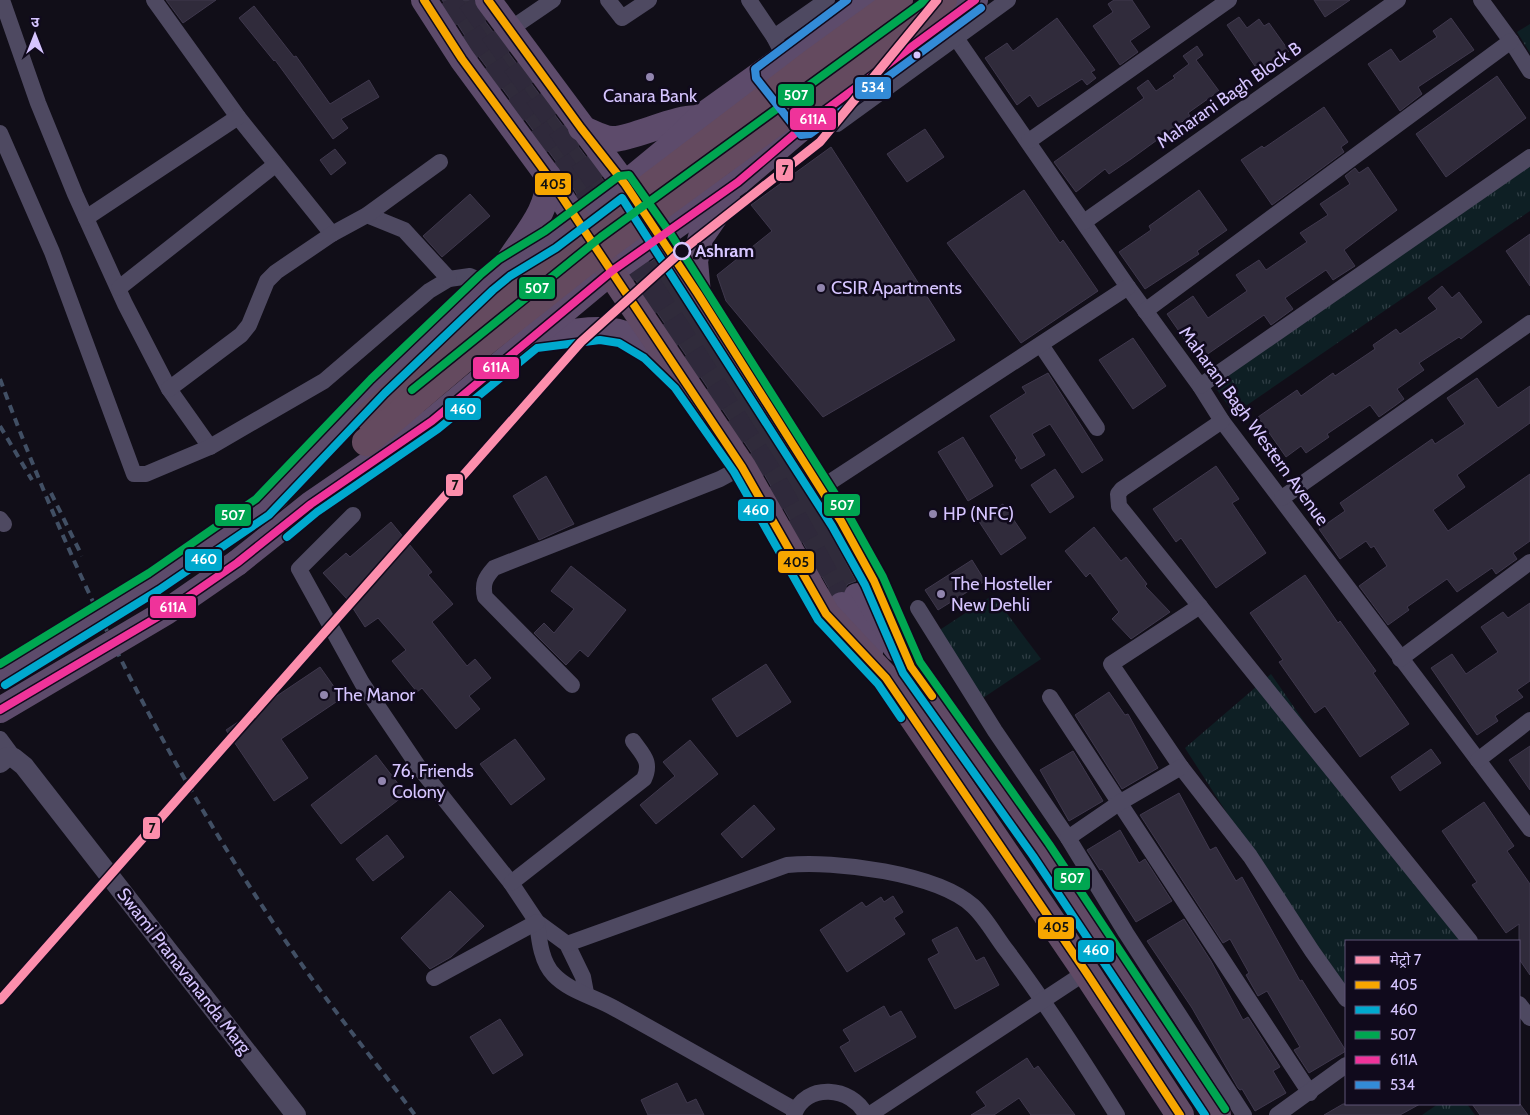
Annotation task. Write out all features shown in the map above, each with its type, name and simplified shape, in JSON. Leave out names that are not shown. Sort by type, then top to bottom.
[{"type":"highway","points":[[360,436],[456,338],[815,61],[899,0]]},
{"type":"highway","points":[[360,436],[467,356],[607,245],[943,0]]},
{"type":"highway","points":[[575,219],[612,271],[683,381],[742,467],[826,614],[886,678],[1086,972],[1180,1115]]},
{"type":"highway","points":[[662,238],[821,488],[874,581],[911,667],[1041,850],[1217,1115]]},
{"type":"main road","points":[[424,0],[462,60],[548,176],[575,219]]},
{"type":"main road","points":[[488,0],[581,128],[625,184],[662,238]]},
{"type":"main road","points":[[495,276],[552,239],[575,219],[625,184],[665,151],[699,118],[774,56],[864,0]]},
{"type":"main road","points":[[0,710],[166,612],[237,563],[311,504],[432,421],[612,271],[662,238],[738,182],[804,126],[975,0]]},
{"type":"main road","points":[[774,56],[804,126]]},
{"type":"main road","points":[[581,128],[612,139],[629,136],[649,128],[699,118]]},
{"type":"main road","points":[[699,118],[738,182]]},
{"type":"main road","points":[[263,507],[378,386],[495,276],[537,221],[549,188],[548,176]]},
{"type":"main road","points":[[698,294],[695,261],[700,237],[738,182]]},
{"type":"main road","points":[[495,276],[533,338]]},
{"type":"main road","points":[[533,338],[600,330],[622,333],[650,350],[683,381]]},
{"type":"main road","points":[[311,504],[360,436]]},
{"type":"main road","points":[[0,676],[154,582],[263,507],[360,436]]},
{"type":"main road","points":[[886,678],[849,600],[911,667]]},
{"type":"street","points":[[154,0],[238,117],[332,234]]},
{"type":"street","points":[[509,30],[553,0]]},
{"type":"street","points":[[608,0],[622,18],[649,0]]},
{"type":"street","points":[[749,0],[774,56],[827,0]]},
{"type":"street","points":[[838,124],[1008,0]]},
{"type":"street","points":[[1029,141],[1230,0]]},
{"type":"street","name":"Maharani Bagh Block B","points":[[1084,222],[1398,0]]},
{"type":"street","points":[[1480,0],[1511,41],[1530,71]]},
{"type":"street","points":[[7,2],[38,102],[86,218],[151,358],[210,447]]},
{"type":"street","name":"Maharani Bagh Western Avenue","points":[[956,38],[1029,141],[1144,311],[1200,386],[1222,421],[1530,829]]},
{"type":"street","points":[[1144,311],[1511,41]]},
{"type":"street","points":[[86,218],[238,117]]},
{"type":"street","points":[[0,133],[52,252],[134,474],[146,474],[210,447],[324,380],[429,291],[449,279],[470,276],[495,276]]},
{"type":"street","points":[[1200,386],[1530,156]]},
{"type":"street","points":[[170,388],[241,335],[249,325],[267,281],[276,272],[332,234],[367,215],[440,162]]},
{"type":"street","points":[[118,288],[276,165]]},
{"type":"street","points":[[367,215],[404,230],[449,279]]},
{"type":"street","points":[[821,488],[1128,287]]},
{"type":"street","points":[[1282,498],[1530,323]]},
{"type":"street","points":[[1041,345],[1098,428]]},
{"type":"street","points":[[1222,421],[1122,488],[1118,494],[1119,506],[1469,940]]},
{"type":"street","points":[[572,685],[485,597],[483,587],[486,577],[494,568],[720,479],[742,467]]},
{"type":"street","points":[[354,515],[299,569],[362,683],[418,766],[511,883],[537,922],[567,944],[583,977],[586,993]]},
{"type":"street","points":[[1400,658],[1530,562]]},
{"type":"street","points":[[1200,606],[1111,664],[1181,767],[1250,856],[1345,998]]},
{"type":"street","points":[[918,608],[995,731],[1068,838],[1126,933],[1244,1115]]},
{"type":"street","points":[[1050,696],[1310,1093]]},
{"type":"street","points":[[1478,760],[1530,720]]},
{"type":"street","points":[[0,739],[7,760]]},
{"type":"street","points":[[511,883],[644,779],[649,769],[648,764],[633,741]]},
{"type":"street","name":"Swami Pranavananda Marg","points":[[7,760],[24,766],[296,1115]]},
{"type":"street","points":[[1068,838],[1120,803],[1181,767]]},
{"type":"street","points":[[567,944],[787,865],[810,862],[840,865],[916,878],[933,883],[959,896],[973,906],[1043,999],[1117,1115]]},
{"type":"street","points":[[434,978],[537,922]]},
{"type":"street","points":[[537,922],[540,946],[552,973],[562,983],[586,993],[794,1112],[815,1094],[833,1092],[852,1099],[867,1115],[1086,972]]},
{"type":"street","points":[[1520,1005],[1530,1018]]},
{"type":"street","points":[[1277,1115],[1310,1093],[1345,1066]]},
{"type":"green space","points":[[1530,24],[1530,53],[1517,32]]},
{"type":"green space","points":[[1530,166],[1530,211],[1234,414],[1213,384]]},
{"type":"green space","points":[[993,595],[1041,659],[977,702],[935,633]]},
{"type":"green space","points":[[1271,674],[1314,736],[1475,940],[1345,940],[1345,985],[1252,852],[1185,748]]},
{"type":"green space","points":[[1437,1105],[1468,1105],[1475,1115],[1422,1115]]},
{"type":"building","points":[[166,0],[216,0],[183,23]]},
{"type":"building","points":[[442,0],[473,0],[476,9],[604,181],[579,198],[560,167],[474,50]]},
{"type":"building","points":[[1114,0],[1132,0],[1150,27],[1130,41],[1138,52],[1120,65],[1093,26],[1113,12],[1108,4]]},
{"type":"building","points":[[1314,0],[1350,0],[1325,17]]},
{"type":"building","points":[[254,6],[294,57],[296,56],[330,104],[369,80],[379,97],[341,119],[348,128],[333,139],[275,60],[239,18]]},
{"type":"building","points":[[1239,17],[1247,28],[1259,19],[1264,26],[1269,23],[1289,51],[1259,72],[1227,25]]},
{"type":"building","points":[[1057,18],[1095,70],[1091,72],[1096,78],[1087,85],[1082,79],[1038,107],[1030,95],[1017,105],[985,58],[1007,43],[1013,51]]},
{"type":"building","points":[[1451,18],[1474,50],[1418,87],[1422,94],[1400,111],[1368,64],[1391,49],[1400,62],[1437,37],[1433,31]]},
{"type":"building","points":[[1197,46],[1203,55],[1196,60],[1219,91],[1188,113],[1190,116],[1131,159],[1109,174],[1105,169],[1076,192],[1054,162],[1144,98],[1137,88],[1148,80],[1156,91],[1175,78],[1173,76],[1189,64],[1183,56]]},
{"type":"building","points":[[1497,76],[1526,118],[1446,177],[1416,134]]},
{"type":"building","points":[[1324,107],[1348,142],[1341,147],[1344,152],[1272,205],[1241,160],[1262,146],[1264,148]]},
{"type":"building","points":[[925,129],[944,157],[907,182],[887,154]]},
{"type":"building","name":"CSIR Apartments","points":[[831,147],[955,340],[823,417],[726,301],[717,275],[772,231],[751,205]]},
{"type":"building","points":[[335,149],[346,163],[331,175],[320,160]]},
{"type":"building","points":[[1368,167],[1397,210],[1344,250],[1355,266],[1333,280],[1326,270],[1285,298],[1293,309],[1271,325],[1264,315],[1199,360],[1167,314],[1193,296],[1208,318],[1247,291],[1236,275],[1259,260],[1266,270],[1307,242],[1300,233],[1328,215],[1320,204],[1350,184],[1345,176],[1355,168],[1359,173]]},
{"type":"building","points":[[1024,190],[1060,243],[1063,240],[1098,291],[1021,343],[947,243]]},
{"type":"building","points":[[1199,190],[1227,230],[1197,251],[1199,254],[1145,289],[1119,252],[1151,230],[1149,226]]},
{"type":"building","points":[[470,194],[490,216],[442,257],[423,236]]},
{"type":"building","points":[[1530,234],[1530,286],[1506,251]]},
{"type":"building","points":[[656,258],[828,529],[856,581],[848,584],[843,590],[832,594],[755,458],[632,275]]},
{"type":"building","points":[[1442,286],[1452,298],[1459,292],[1482,322],[1461,339],[1459,337],[1419,363],[1424,370],[1397,389],[1404,399],[1379,417],[1370,405],[1327,434],[1329,437],[1306,453],[1301,446],[1286,457],[1258,417],[1297,390],[1301,396],[1333,373],[1335,376],[1375,349],[1373,345],[1396,329],[1400,334],[1437,309],[1428,298]]},
{"type":"building","points":[[1133,338],[1166,386],[1133,409],[1099,360]]},
{"type":"building","points":[[1048,373],[1103,460],[1082,473],[1050,424],[1032,434],[1045,455],[1021,469],[1015,460],[1017,458],[990,416],[1026,393],[1022,387]]},
{"type":"building","points":[[1477,378],[1498,408],[1530,386],[1530,423],[1457,475],[1465,487],[1433,510],[1448,531],[1530,474],[1530,541],[1513,553],[1517,559],[1496,574],[1492,568],[1457,592],[1447,579],[1407,607],[1409,610],[1388,625],[1359,586],[1387,566],[1374,546],[1371,548],[1366,541],[1340,559],[1319,529],[1345,511],[1340,503],[1432,439],[1435,444],[1465,424],[1447,398]]},
{"type":"building","points":[[963,437],[993,486],[968,501],[938,452]]},
{"type":"building","points":[[1216,466],[1239,499],[1232,503],[1266,553],[1216,588],[1181,538],[1176,542],[1153,509]]},
{"type":"building","points":[[1055,469],[1074,497],[1050,513],[1031,485]]},
{"type":"building","points":[[546,476],[574,524],[539,540],[513,496]]},
{"type":"building","points":[[1003,504],[1026,538],[1001,555],[978,520]]},
{"type":"building","points":[[391,522],[432,572],[428,575],[453,604],[432,622],[467,666],[475,659],[491,678],[469,696],[480,709],[456,729],[422,688],[417,692],[392,661],[406,650],[378,618],[365,627],[347,599],[323,573],[346,553],[350,557]]},
{"type":"building","points":[[1094,527],[1121,561],[1126,557],[1147,584],[1145,586],[1170,612],[1131,639],[1112,619],[1119,612],[1090,573],[1086,577],[1065,551]]},
{"type":"building","points":[[972,560],[985,581],[938,610],[925,590]]},
{"type":"building","points":[[571,566],[626,610],[588,657],[580,650],[566,665],[534,633],[544,623],[554,633],[574,609],[551,591]]},
{"type":"building","points":[[1305,575],[1338,623],[1340,621],[1376,671],[1373,673],[1409,724],[1360,757],[1325,706],[1315,713],[1279,662],[1283,660],[1250,613]]},
{"type":"building","points":[[1530,603],[1530,681],[1517,690],[1523,697],[1495,716],[1498,721],[1477,735],[1431,668],[1452,654],[1466,674],[1498,652],[1481,627],[1503,612],[1508,618]]},
{"type":"building","points":[[766,664],[791,702],[737,737],[712,699]]},
{"type":"building","points":[[320,667],[342,698],[281,739],[308,778],[274,801],[226,730]]},
{"type":"building","points":[[1109,692],[1125,715],[1128,714],[1158,768],[1122,789],[1075,715]]},
{"type":"building","points":[[515,739],[545,779],[511,805],[480,764]]},
{"type":"building","points":[[690,740],[718,774],[656,824],[640,805],[675,776],[663,762]]},
{"type":"building","points":[[1530,746],[1530,790],[1509,760]]},
{"type":"building","points":[[1431,749],[1441,763],[1400,791],[1391,777]]},
{"type":"building","points":[[1073,751],[1103,801],[1069,821],[1040,770]]},
{"type":"building","points":[[376,755],[406,794],[341,844],[311,805]]},
{"type":"building","points":[[1179,793],[1210,850],[1216,847],[1236,881],[1242,877],[1300,981],[1302,980],[1345,1052],[1309,1073],[1294,1050],[1300,1047],[1267,991],[1258,996],[1246,975],[1249,973],[1230,939],[1223,943],[1140,815]]},
{"type":"building","points":[[1484,802],[1514,846],[1507,851],[1530,884],[1530,975],[1520,960],[1519,924],[1506,933],[1472,885],[1477,882],[1442,831]]},
{"type":"building","points":[[754,805],[775,829],[742,858],[721,834]]},
{"type":"building","points":[[1120,830],[1139,863],[1145,859],[1172,901],[1136,922],[1102,869],[1100,870],[1087,850]]},
{"type":"building","points":[[387,835],[404,857],[373,881],[356,859]]},
{"type":"building","points":[[450,891],[484,926],[451,957],[430,969],[401,938]]},
{"type":"building","points":[[893,896],[903,912],[894,918],[905,934],[847,972],[820,930],[862,902],[866,907],[881,897],[884,902]]},
{"type":"building","points":[[1184,919],[1211,961],[1243,1020],[1248,1017],[1280,1067],[1273,1071],[1286,1093],[1255,1111],[1242,1089],[1238,1088],[1192,1008],[1147,941]]},
{"type":"building","points":[[957,927],[976,961],[984,957],[999,985],[955,1009],[928,959],[939,953],[932,940]]},
{"type":"building","points":[[884,1006],[890,1017],[901,1011],[916,1037],[855,1072],[840,1047],[850,1041],[843,1030]]},
{"type":"building","points":[[500,1019],[523,1055],[493,1074],[470,1037]]},
{"type":"building","points":[[1027,1058],[1034,1069],[1038,1066],[1075,1115],[1031,1115],[1019,1098],[994,1115],[971,1115],[986,1106],[976,1092]]},
{"type":"building","points":[[677,1083],[687,1103],[696,1099],[704,1115],[648,1115],[641,1100]]},
{"type":"building","points":[[1343,1104],[1418,1105],[1400,1115],[1324,1115]]},
{"type":"building","points":[[1520,1104],[1528,1115],[1480,1115],[1473,1105]]},
{"type":"tunnel","points":[[447,0],[586,201],[635,263],[772,478],[842,605]]},
{"type":"tunnel","points":[[470,0],[621,214]]},
{"type":"railway","points":[[0,379],[61,532],[131,680],[170,752],[211,824],[300,962],[415,1115]]},
{"type":"railway","points":[[0,426],[32,480]]},
{"type":"railway","points":[[51,493],[82,556]]},
{"type":"metro line","name":"7","points":[[0,1000],[581,342],[684,249],[820,142],[937,0]]},
{"type":"transit line","name":"405","points":[[424,0],[462,59],[548,176],[742,467],[826,614],[886,678],[1086,972],[1180,1115]]},
{"type":"transit line","name":"405","points":[[488,0],[581,128],[625,184],[698,294],[841,521],[874,581],[911,667],[932,696]]},
{"type":"transit line","name":"534","points":[[847,0],[755,69],[756,78],[801,135],[810,134],[981,8]]},
{"type":"transit line","name":"507","points":[[412,390],[601,237],[926,0]]},
{"type":"transit line","name":"611A","points":[[0,710],[166,612],[237,563],[311,504],[432,421],[612,271],[738,182],[804,126],[975,0]]},
{"type":"transit line","name":"507","points":[[0,664],[149,573],[256,499],[371,379],[480,275],[499,259],[545,231],[619,176],[629,175],[670,233],[849,516],[883,577],[920,662],[1049,844],[1225,1109]]},
{"type":"transit line","name":"460","points":[[5,685],[159,590],[269,515],[385,393],[493,290],[510,276],[556,248],[622,198],[832,526],[865,585],[903,673],[1033,856],[1205,1115]]},
{"type":"transit line","name":"460","points":[[287,537],[317,512],[438,429],[537,348],[600,340],[619,343],[644,358],[675,388],[734,472],[818,620],[878,684],[901,718]]},
{"type":"place","name":"Canara Bank","points":[[650,77]]},
{"type":"place","name":"Ashram","points":[[682,251]]},
{"type":"place","name":"CSIR Apartments","points":[[821,288]]},
{"type":"place","name":"HP (NFC)","points":[[933,514]]},
{"type":"place","name":"The Hosteller New Dehli","points":[[941,594]]},
{"type":"place","name":"The Manor","points":[[324,695]]},
{"type":"place","name":"76, Friends Colony","points":[[382,781]]}]
